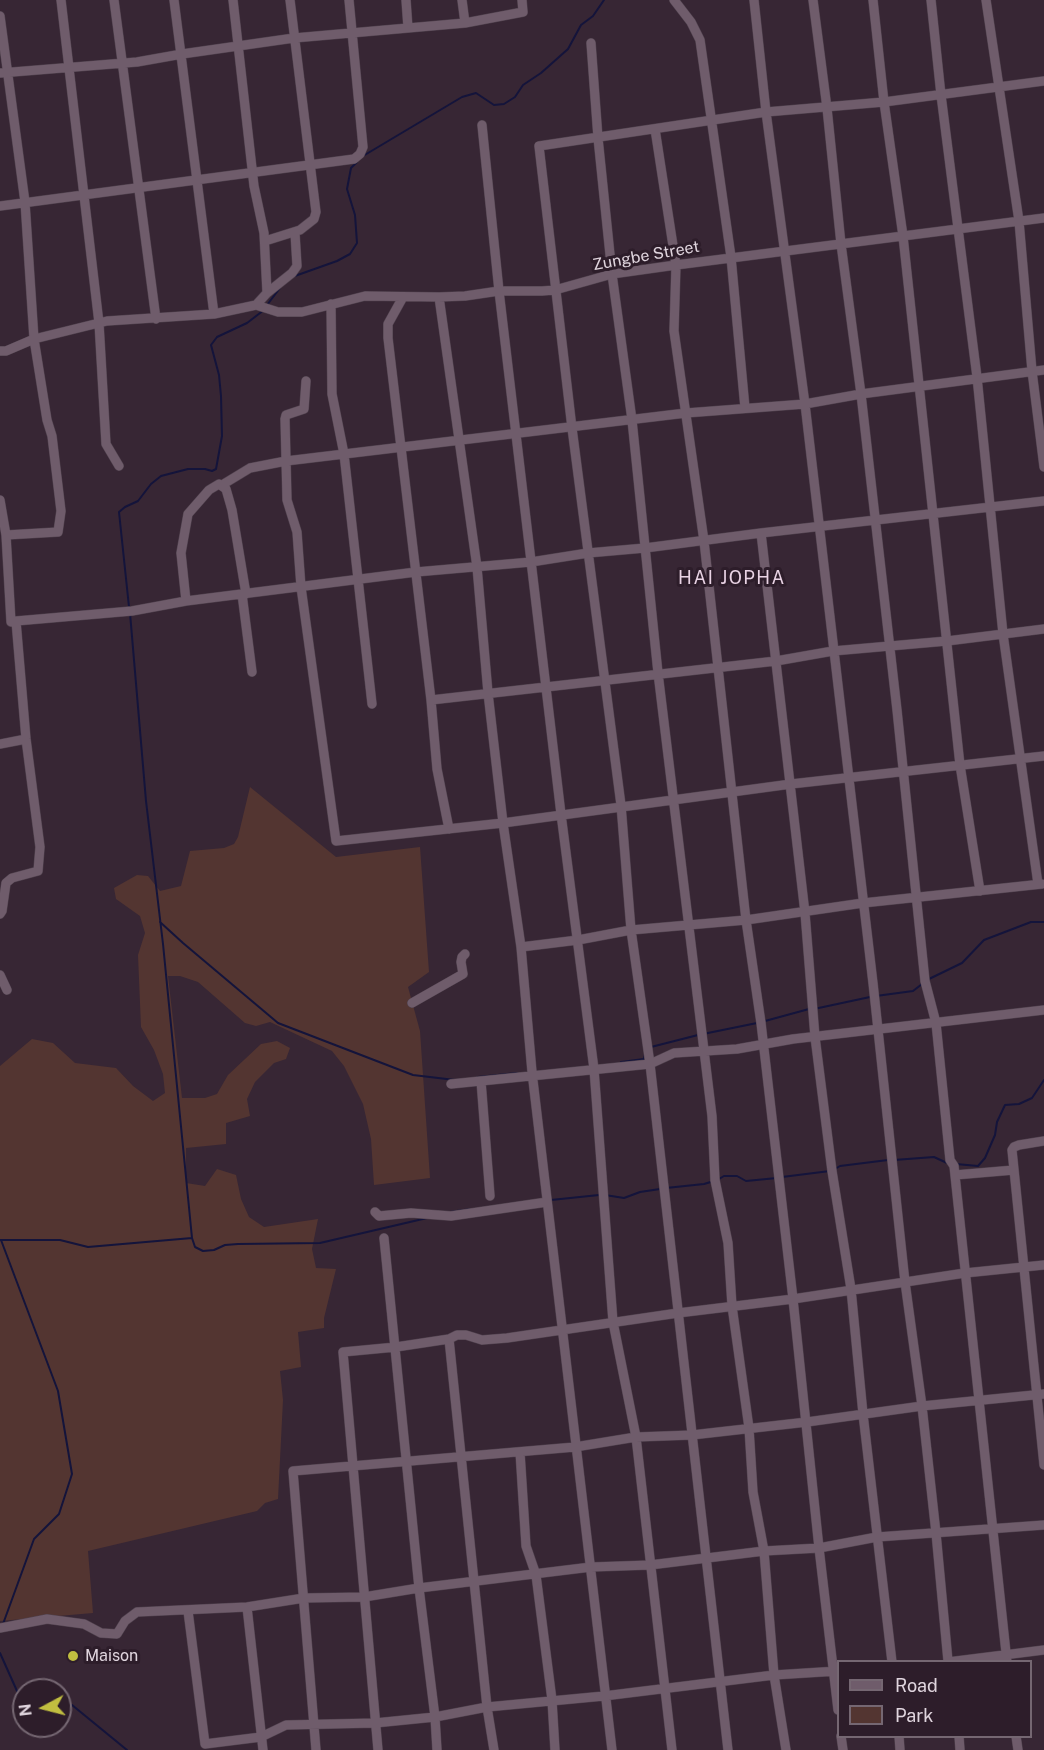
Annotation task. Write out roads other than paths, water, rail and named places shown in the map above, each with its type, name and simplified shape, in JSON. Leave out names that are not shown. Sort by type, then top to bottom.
[{"type":"street","points":[[61,0],[99,323],[106,444],[119,466]]},
{"type":"street","points":[[114,0],[156,319]]},
{"type":"street","points":[[174,0],[214,314]]},
{"type":"street","points":[[233,0],[252,172],[265,241],[267,293]]},
{"type":"street","points":[[265,241],[295,233],[308,225],[316,216],[290,0]]},
{"type":"street","points":[[0,206],[196,178],[354,159],[363,147],[349,0]]},
{"type":"street","points":[[406,0],[408,28]]},
{"type":"street","points":[[462,0],[465,22]]},
{"type":"street","points":[[4,73],[157,60],[182,54],[294,38],[465,22],[523,12],[522,0]]},
{"type":"street","points":[[674,0],[691,22],[700,40],[731,257],[745,408]]},
{"type":"street","points":[[754,0],[849,778],[904,1282],[922,1406],[948,1660]]},
{"type":"street","points":[[813,0],[827,108],[840,244],[861,394],[897,710],[915,898],[925,981],[936,1023],[953,1167],[1007,1658]]},
{"type":"street","points":[[873,0],[884,102],[903,236],[960,765],[980,891]]},
{"type":"street","points":[[521,946],[578,940],[631,930],[746,920],[863,903],[1041,884],[1003,634],[977,377],[931,0]]},
{"type":"street","points":[[986,0],[1019,221],[1032,371],[1044,467]]},
{"type":"street","points":[[0,16],[4,73],[25,202],[34,339],[47,420],[52,436],[61,511],[58,532],[6,535]]},
{"type":"street","points":[[591,43],[612,274],[632,420],[658,673],[712,1116],[715,1180],[728,1243],[732,1306],[749,1428],[753,1492],[764,1551],[774,1675],[786,1750]]},
{"type":"street","points":[[728,1750],[650,1064],[631,930],[621,805],[572,428],[539,146],[766,112],[884,102],[1044,81]]},
{"type":"street","points":[[482,124],[531,562],[594,1069],[613,1322],[636,1437],[672,1750]]},
{"type":"street","points":[[655,129],[676,264],[674,331],[704,541],[746,920],[763,1044],[837,1690]]},
{"type":"street","name":"Zungbe Street","points":[[258,306],[278,312],[302,312],[365,296],[439,297],[499,291],[555,290],[612,274],[676,264],[1044,218]]},
{"type":"street","points":[[0,351],[6,351],[34,339],[99,323],[214,314],[258,306],[267,293],[292,273],[297,266],[295,233]]},
{"type":"street","points":[[403,297],[391,318],[387,331],[431,700],[437,769],[449,829]]},
{"type":"street","points":[[439,297],[477,567],[488,693],[503,822],[521,946],[532,1074],[612,1750]]},
{"type":"street","points":[[330,304],[332,394],[344,454],[356,580],[372,704]]},
{"type":"street","points":[[186,601],[181,553],[188,514],[209,490],[250,468],[286,461],[686,413],[805,404],[977,377],[1044,370]]},
{"type":"street","points":[[306,381],[304,409],[286,415],[285,419],[287,500],[297,532],[301,587],[336,841],[449,829],[791,784],[1044,756]]},
{"type":"street","points":[[222,485],[226,489],[232,510],[252,672]]},
{"type":"street","points":[[0,500],[6,535],[13,622],[40,847],[38,872],[0,879]]},
{"type":"street","points":[[0,623],[127,611],[186,601],[356,580],[531,562],[588,553],[1044,501]]},
{"type":"street","points":[[761,533],[805,913],[815,1037],[832,1171],[851,1289],[892,1660]]},
{"type":"street","points":[[431,700],[776,661],[834,651],[947,641],[1044,629]]},
{"type":"street","points":[[0,744],[26,739]]},
{"type":"street","points":[[0,914],[6,883],[12,878]]},
{"type":"street","points":[[412,1002],[463,974],[461,962],[465,954]]},
{"type":"street","points":[[0,975],[7,990]]},
{"type":"street","points":[[451,1084],[532,1074],[650,1064],[675,1053],[737,1049],[815,1037],[1044,1010]]},
{"type":"street","points":[[481,1081],[490,1196]]},
{"type":"street","points":[[1044,1141],[1014,1147],[1012,1150],[1040,1394],[1044,1465]]},
{"type":"street","points":[[953,1167],[1014,1170]]},
{"type":"street","points":[[375,1212],[379,1216],[411,1213],[451,1216],[547,1202]]},
{"type":"street","points":[[384,1238],[437,1750]]},
{"type":"street","points":[[378,1750],[343,1352],[396,1347],[449,1339],[457,1335],[482,1340],[507,1338],[965,1273],[1044,1265]]},
{"type":"street","points":[[449,1339],[463,1457],[487,1707],[494,1750]]},
{"type":"street","points":[[316,1750],[293,1471],[575,1447],[636,1437],[692,1435],[922,1406],[1040,1394]]},
{"type":"street","points":[[520,1452],[526,1546],[536,1575],[552,1700],[555,1750]]},
{"type":"street","points":[[0,1628],[47,1620],[84,1624],[101,1633],[117,1634],[125,1621],[137,1612],[247,1607],[304,1598],[364,1597],[419,1587],[591,1567],[650,1565],[764,1551],[819,1548],[877,1537],[1044,1524]]},
{"type":"street","points":[[247,1607],[263,1750]]},
{"type":"street","points":[[188,1611],[205,1744],[261,1737],[286,1725],[375,1724],[435,1717],[487,1707],[604,1696],[774,1675],[836,1671]]},
{"type":"street","points":[[978,1660],[1007,1658],[1044,1650]]},
{"type":"waterway","points":[[363,156],[462,97],[476,93],[494,105],[504,104],[515,97],[523,85],[541,73],[568,49],[581,25],[593,16],[604,0]]},
{"type":"waterway","points":[[292,277],[337,261],[350,254],[357,243],[355,215],[347,189],[351,168],[357,162]]},
{"type":"waterway","points":[[267,305],[280,288]]},
{"type":"waterway","points":[[129,607],[119,512],[138,501],[151,484],[161,476],[188,469],[212,471],[216,469],[222,436],[221,396],[219,375],[211,345],[217,337],[247,323],[264,310]]},
{"type":"waterway","points":[[0,1240],[60,1240],[88,1247],[192,1238],[163,944],[146,801],[130,613]]},
{"type":"waterway","points":[[160,922],[278,1023],[413,1075],[455,1080]]},
{"type":"waterway","points":[[929,979],[962,963],[984,940],[1031,922],[1044,922]]},
{"type":"waterway","points":[[876,996],[913,991],[922,984]]},
{"type":"waterway","points":[[814,1009],[870,997]]},
{"type":"waterway","points":[[765,1021],[809,1009]]},
{"type":"waterway","points":[[703,1034],[757,1023]]},
{"type":"waterway","points":[[651,1047],[698,1035]]},
{"type":"waterway","points":[[621,1062],[644,1059],[645,1054]]},
{"type":"waterway","points":[[478,1077],[517,1073]]},
{"type":"waterway","points":[[956,1164],[978,1166],[985,1158],[1005,1105],[1019,1104],[1032,1098],[1044,1080]]},
{"type":"waterway","points":[[894,1160],[934,1157],[947,1163]]},
{"type":"waterway","points":[[835,1169],[840,1166],[888,1160]]},
{"type":"waterway","points":[[782,1177],[830,1171]]},
{"type":"waterway","points":[[719,1179],[724,1176],[737,1176],[746,1181],[777,1178]]},
{"type":"waterway","points":[[666,1188],[714,1181]]},
{"type":"waterway","points":[[605,1195],[624,1198],[640,1192],[660,1189]]},
{"type":"waterway","points":[[551,1200],[599,1195]]},
{"type":"waterway","points":[[450,1212],[471,1209]]},
{"type":"waterway","points":[[192,1238],[195,1247],[203,1251],[238,1244],[320,1243],[427,1218]]},
{"type":"waterway","points":[[1,1240],[58,1391],[72,1474],[59,1514],[34,1539],[3,1624]]},
{"type":"waterway","points":[[0,1653],[12,1680]]},
{"type":"waterway","points":[[72,1705],[127,1750]]},
{"type":"place","name":"Maison","points":[[73,1656]]},
{"type":"district","name":"HAI JOPHA","points":[[732,578]]}]
